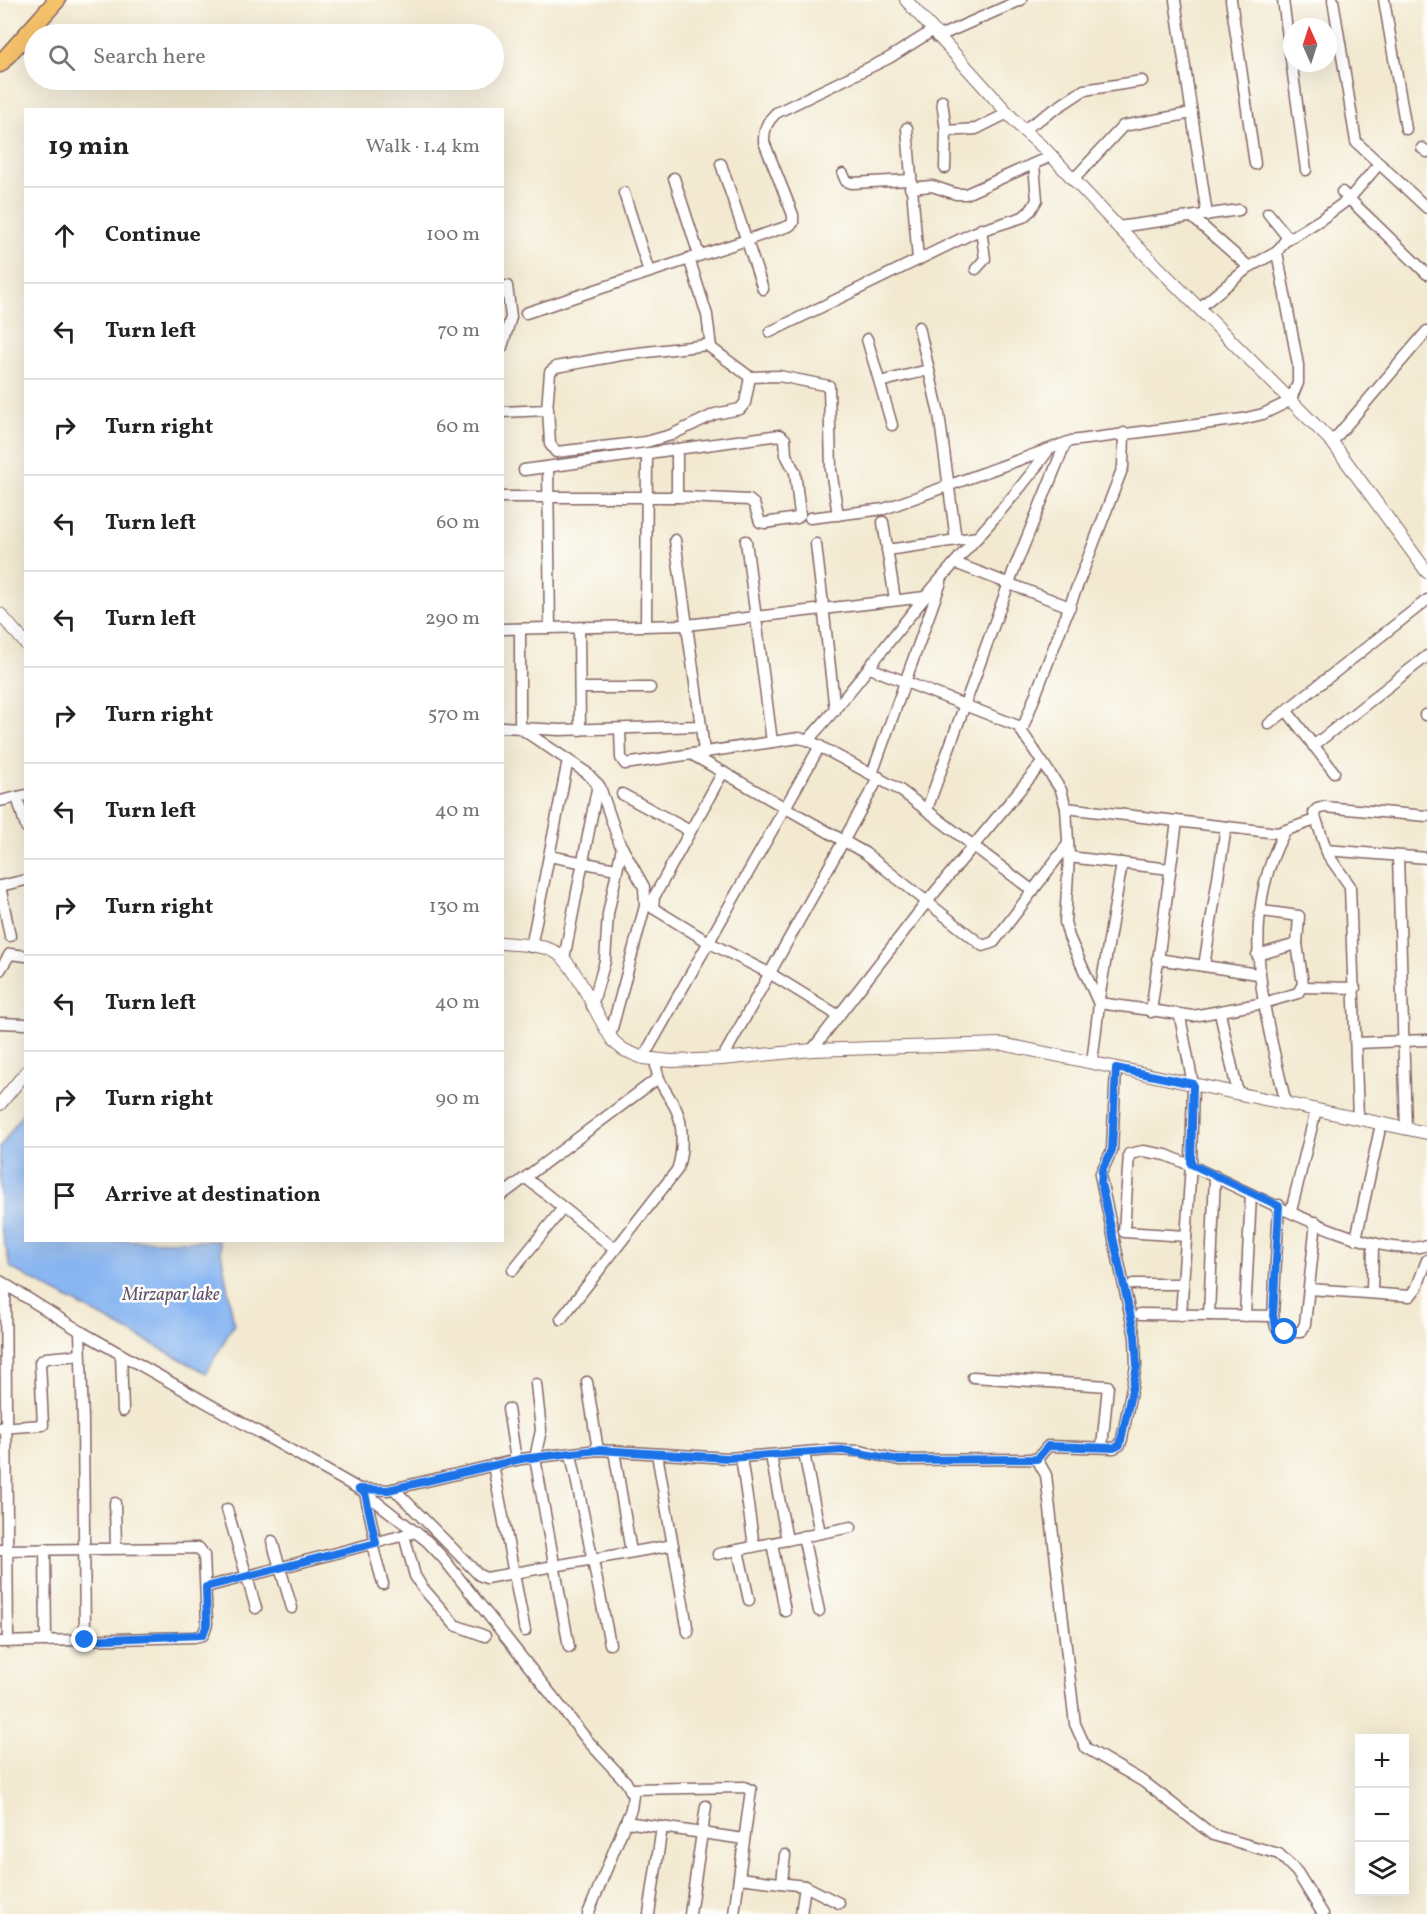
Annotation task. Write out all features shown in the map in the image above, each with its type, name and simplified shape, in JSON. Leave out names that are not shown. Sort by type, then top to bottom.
[{"type":"main road","points":[[36,24],[57,0]]},
{"type":"main road","points":[[0,64],[24,37]]},
{"type":"street","points":[[906,0],[934,34],[1023,130],[1332,442],[1427,572]]},
{"type":"street","points":[[526,313],[793,223],[764,142],[767,122],[776,113],[934,34],[1021,0]]},
{"type":"street","points":[[1175,0],[1207,215]]},
{"type":"street","points":[[1231,0],[1256,164]]},
{"type":"street","points":[[1282,0],[1306,170]]},
{"type":"street","points":[[1333,0],[1356,142],[1427,208]]},
{"type":"street","points":[[1384,0],[1406,129]]},
{"type":"street","points":[[1023,130],[1084,90],[1142,81]]},
{"type":"street","points":[[942,101],[946,131],[945,168]]},
{"type":"street","points":[[946,131],[976,129],[1008,113]]},
{"type":"street","points":[[1072,180],[1123,126],[1192,113]]},
{"type":"street","points":[[907,128],[912,164],[910,184],[918,260]]},
{"type":"street","points":[[843,174],[846,181],[852,183],[932,186],[966,194],[1051,156]]},
{"type":"street","points":[[721,164],[763,289]]},
{"type":"street","points":[[1199,308],[1249,267],[1277,252],[1289,239],[1345,195],[1379,164]]},
{"type":"street","points":[[770,332],[981,229],[1012,222],[1031,210],[1037,200],[1034,165]]},
{"type":"street","points":[[674,178],[707,315],[711,347]]},
{"type":"street","points":[[624,193],[649,272]]},
{"type":"street","points":[[1345,195],[1427,274]]},
{"type":"street","points":[[1118,227],[1239,210]]},
{"type":"street","points":[[1268,213],[1289,239]]},
{"type":"street","points":[[1192,217],[1249,267]]},
{"type":"street","points":[[976,269],[986,259],[981,229]]},
{"type":"street","points":[[810,518],[884,509],[947,484],[1065,444],[1124,433],[1242,419],[1263,414],[1290,401],[1298,383],[1298,365],[1277,252]]},
{"type":"street","points":[[504,340],[510,317],[507,286]]},
{"type":"street","points":[[919,327],[939,414],[956,540]]},
{"type":"street","points":[[1332,442],[1426,335]]},
{"type":"street","points":[[867,339],[892,425]]},
{"type":"street","points":[[750,377],[745,403],[741,409],[715,414],[671,435],[646,442],[556,452],[550,444],[548,408],[550,372],[556,367],[705,345],[711,347],[750,377],[779,376],[829,386],[831,470],[838,515]]},
{"type":"street","points":[[880,382],[928,370]]},
{"type":"street","points":[[504,412],[544,411],[548,408]]},
{"type":"street","points":[[1022,730],[1123,467],[1124,433]]},
{"type":"street","points":[[504,497],[676,497],[749,500],[754,504],[760,522],[765,524],[797,518],[800,514],[795,472],[786,455],[782,436],[524,470]]},
{"type":"street","points":[[927,809],[1008,584],[1065,444]]},
{"type":"street","points":[[676,497],[677,449]]},
{"type":"street","points":[[808,740],[835,711],[943,576],[1023,486],[1047,452]]},
{"type":"street","points":[[646,627],[647,454]]},
{"type":"street","points":[[548,467],[550,628]]},
{"type":"street","points":[[882,522],[895,600]]},
{"type":"street","points":[[887,550],[978,537]]},
{"type":"street","points":[[675,540],[704,752]]},
{"type":"street","points":[[746,541],[754,619],[772,742]]},
{"type":"street","points":[[816,543],[835,711]]},
{"type":"street","points":[[955,563],[1070,607]]},
{"type":"street","points":[[722,1059],[771,974],[876,775],[905,681],[943,576]]},
{"type":"street","points":[[504,629],[687,625],[754,619],[926,597]]},
{"type":"street","points":[[1269,724],[1427,600]]},
{"type":"street","points":[[0,614],[24,642]]},
{"type":"street","points":[[579,628],[580,730]]},
{"type":"street","points":[[520,629],[520,728]]},
{"type":"street","points":[[1313,746],[1427,656]]},
{"type":"street","points":[[870,668],[1011,722],[1022,730],[1061,790],[1066,808],[1069,857],[1066,929],[1099,1003]]},
{"type":"street","points":[[580,688],[650,688]]},
{"type":"street","points":[[1287,711],[1334,772]]},
{"type":"street","points":[[504,727],[580,730],[701,726]]},
{"type":"street","points":[[520,728],[598,784],[622,846],[644,887],[646,899],[610,1036]]},
{"type":"street","points":[[620,729],[621,758],[625,764],[772,742],[808,740],[876,775],[927,809],[973,847],[1033,891]]},
{"type":"street","points":[[650,1060],[710,943],[820,746]]},
{"type":"street","points":[[691,754],[865,853],[978,944],[987,946],[994,942],[1068,844]]},
{"type":"street","points":[[531,946],[567,760]]},
{"type":"street","points":[[812,1050],[927,903],[1042,763]]},
{"type":"street","points":[[723,772],[652,905],[659,913],[710,943],[771,974],[839,1016]]},
{"type":"street","points":[[564,958],[598,784]]},
{"type":"street","points":[[622,794],[690,831]]},
{"type":"street","points":[[0,801],[21,796],[24,815]]},
{"type":"street","points":[[1358,1119],[1350,886],[1347,879],[1332,865],[1315,820],[1315,810],[1324,807],[1427,816]]},
{"type":"street","points":[[1066,808],[1284,833],[1315,820]]},
{"type":"street","points":[[1151,1012],[1176,821]]},
{"type":"street","points":[[1204,966],[1226,827]]},
{"type":"street","points":[[1284,833],[1272,859],[1262,911],[1257,955],[1258,974],[1286,1104]]},
{"type":"street","points":[[592,1006],[606,961],[607,923],[622,846]]},
{"type":"street","points":[[1326,850],[1427,858]]},
{"type":"street","points":[[549,856],[616,870]]},
{"type":"street","points":[[1398,856],[1406,1129]]},
{"type":"street","points":[[1069,857],[1170,869]]},
{"type":"street","points":[[1092,1063],[1099,1003],[1122,863]]},
{"type":"street","points":[[10,936],[0,886],[24,880]]},
{"type":"street","points":[[1262,911],[1296,914],[1299,920],[1297,944],[1302,987]]},
{"type":"street","points":[[504,943],[547,949],[564,958],[610,1036],[624,1050],[650,1060],[722,1059],[812,1050],[1002,1044],[1427,1133]]},
{"type":"street","points":[[1257,955],[1297,944]]},
{"type":"street","points":[[0,970],[10,954],[24,956]]},
{"type":"street","points":[[1157,959],[1258,974]]},
{"type":"street","points":[[1099,1003],[1180,1017],[1264,1003],[1293,995],[1302,987],[1355,988]]},
{"type":"street","points":[[1220,1012],[1238,1094]]},
{"type":"street","points":[[1180,1017],[1193,1084],[1191,1164],[1181,1315]]},
{"type":"street","points":[[0,1023],[24,1024]]},
{"type":"street","points":[[1357,1042],[1427,1040]]},
{"type":"street","points":[[561,1319],[677,1170],[681,1161],[679,1115],[650,1060]]},
{"type":"street","points":[[362,1491],[394,1489],[516,1460],[598,1450],[741,1457],[842,1450],[860,1451],[899,1460],[1037,1459],[1048,1446],[1114,1448],[1122,1439],[1137,1366],[1135,1336],[1101,1183],[1102,1170],[1112,1150],[1116,1068]]},
{"type":"street","points":[[0,1104],[24,1074]]},
{"type":"street","points":[[504,1194],[658,1078]]},
{"type":"street","points":[[1291,1211],[1316,1110]]},
{"type":"street","points":[[1356,1239],[1381,1124]]},
{"type":"street","points":[[1186,1236],[1124,1232],[1127,1158],[1133,1152],[1166,1155],[1191,1164],[1251,1194],[1356,1239],[1405,1249],[1427,1245]]},
{"type":"street","points":[[1209,1315],[1215,1176]]},
{"type":"street","points":[[526,1178],[615,1249]]},
{"type":"street","points":[[1245,1316],[1251,1194]]},
{"type":"street","points":[[1279,1206],[1273,1316],[1279,1330],[1301,1332],[1306,1320],[1316,1222]]},
{"type":"street","points":[[513,1270],[563,1208]]},
{"type":"street","points":[[1372,1293],[1373,1244]]},
{"type":"street","points":[[1309,1289],[1410,1296],[1417,1287],[1427,1260]]},
{"type":"street","points":[[2,1282],[80,1331],[362,1491],[416,1532],[457,1574],[588,1741],[630,1789],[633,1800],[626,1822],[588,1914]]},
{"type":"street","points":[[2,1282],[3,1550],[4,1642],[203,1635],[207,1624],[206,1587],[204,1555],[199,1548],[3,1550]]},
{"type":"street","points":[[1133,1284],[1183,1284]]},
{"type":"street","points":[[1140,1314],[1273,1316]]},
{"type":"street","points":[[80,1331],[85,1640]]},
{"type":"street","points":[[121,1354],[123,1411]]},
{"type":"street","points":[[3,1428],[43,1425],[40,1362],[46,1358],[80,1355]]},
{"type":"street","points":[[973,1377],[1108,1386],[1102,1447]]},
{"type":"street","points":[[587,1382],[598,1450]]},
{"type":"street","points":[[536,1384],[542,1430],[535,1458],[569,1647]]},
{"type":"street","points":[[508,1409],[516,1460]]},
{"type":"street","points":[[614,1451],[631,1552]]},
{"type":"street","points":[[804,1453],[820,1533]]},
{"type":"street","points":[[571,1454],[610,1644]]},
{"type":"street","points":[[657,1454],[688,1632]]},
{"type":"street","points":[[771,1456],[787,1540]]},
{"type":"street","points":[[741,1457],[754,1546]]},
{"type":"street","points":[[1037,1459],[1046,1475],[1075,1724],[1082,1742],[1086,1748],[1144,1782],[1200,1827],[1224,1839],[1279,1854],[1297,1872],[1323,1914]]},
{"type":"street","points":[[493,1465],[525,1631]]},
{"type":"street","points":[[394,1489],[482,1577],[673,1545]]},
{"type":"street","points":[[362,1491],[383,1584]]},
{"type":"street","points":[[116,1503],[116,1548]]},
{"type":"street","points":[[227,1509],[255,1608]]},
{"type":"street","points":[[718,1554],[851,1527]]},
{"type":"street","points":[[206,1587],[416,1532]]},
{"type":"street","points":[[404,1535],[416,1576],[422,1587],[455,1625],[485,1636]]},
{"type":"street","points":[[803,1536],[819,1611]]},
{"type":"street","points":[[272,1541],[292,1608]]},
{"type":"street","points":[[772,1543],[785,1611]]},
{"type":"street","points":[[45,1549],[46,1641]]},
{"type":"street","points":[[738,1550],[748,1600]]},
{"type":"street","points":[[630,1789],[748,1788],[751,1794],[734,1914]]},
{"type":"street","points":[[690,1914],[706,1806]]},
{"type":"street","points":[[626,1822],[744,1839]]},
{"type":"street","points":[[649,1914],[662,1827]]},
{"type":"street","points":[[782,1882],[785,1856]]},
{"type":"street","points":[[739,1878],[805,1886],[839,1903]]},
{"type":"street","points":[[801,1914],[805,1886]]},
{"type":"water","name":"Mirzapar lake","points":[[24,1111],[24,1242],[219,1242],[234,1324],[206,1373],[11,1268],[0,1225],[0,1148]]},
{"type":"route","points":[[85,1640],[203,1635],[207,1624],[206,1587],[376,1543],[365,1493],[359,1489],[388,1490],[521,1459],[598,1450],[728,1458],[842,1450],[860,1451],[886,1459],[899,1460],[1030,1457],[1037,1459],[1048,1446],[1114,1448],[1120,1445],[1137,1366],[1135,1336],[1100,1175],[1112,1150],[1116,1068],[1193,1084],[1191,1164],[1279,1206],[1273,1316],[1276,1327],[1285,1332]]}]
